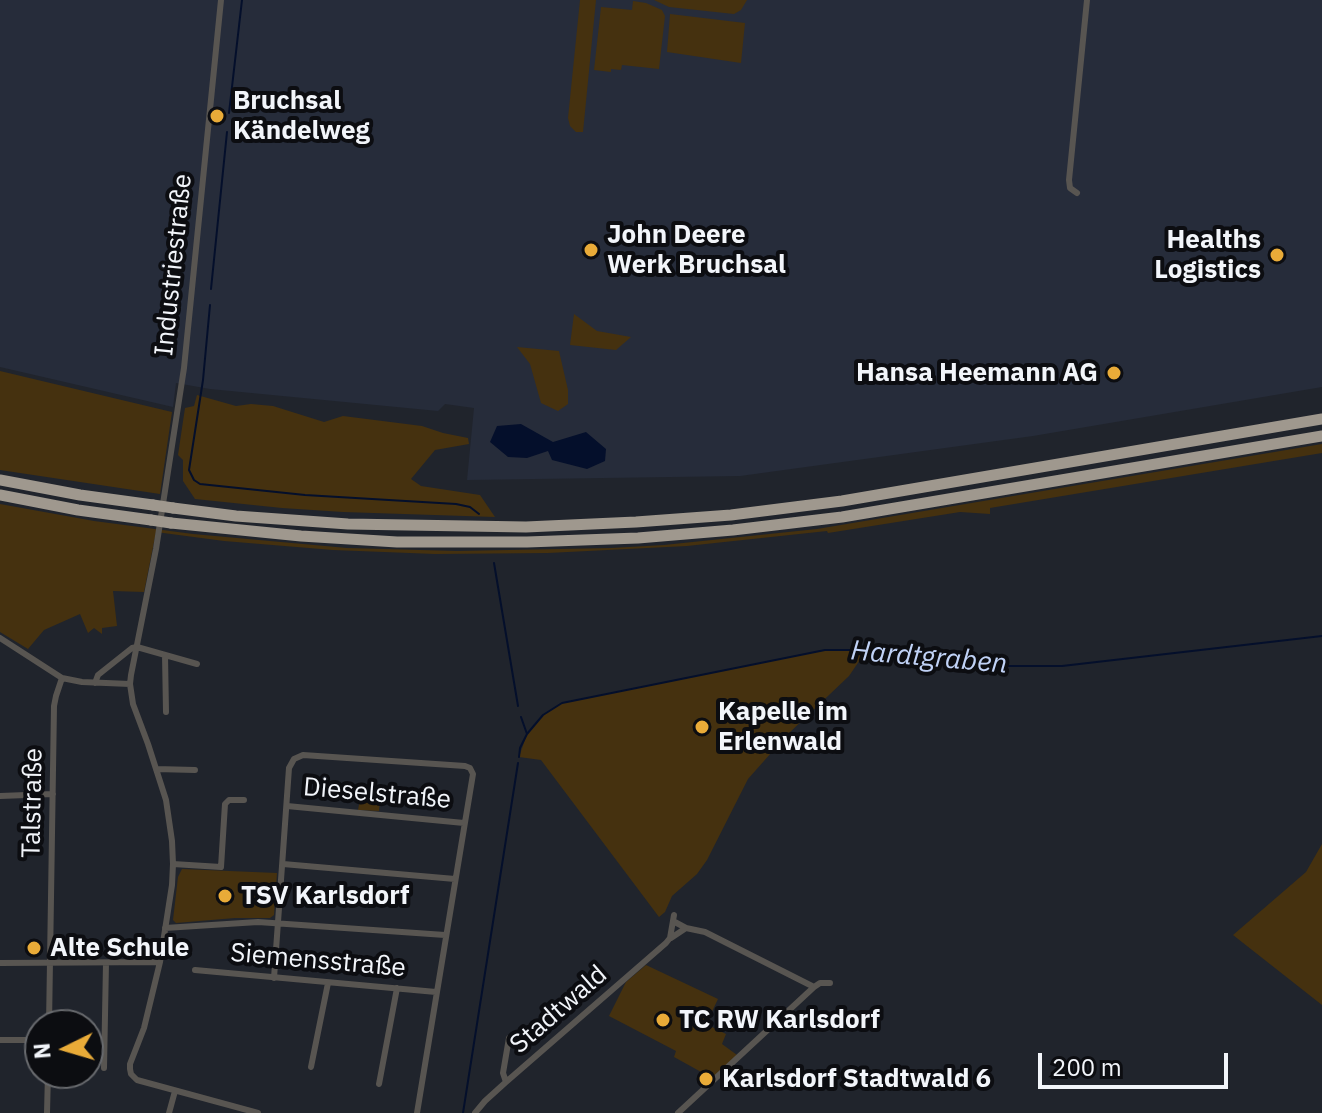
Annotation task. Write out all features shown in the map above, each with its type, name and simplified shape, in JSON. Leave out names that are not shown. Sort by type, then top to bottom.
[{"type":"highway","points":[[0,480],[80,495],[268,519],[526,527],[731,515],[842,501],[1322,419]]},
{"type":"highway","points":[[0,495],[171,523],[301,536],[397,542],[638,538],[842,517],[1322,436]]},
{"type":"street","name":"Industriestraße","points":[[130,684],[159,533],[187,341],[221,0]]},
{"type":"street","points":[[1077,193],[1070,188],[1069,180],[1087,0]]},
{"type":"street","points":[[0,638],[62,678],[130,684],[133,704],[156,769],[170,821],[172,885],[160,962],[144,1028],[130,1064],[131,1074],[137,1080],[258,1113]]},
{"type":"street","points":[[95,683],[98,675],[137,647],[197,664]]},
{"type":"street","points":[[165,655],[166,712]]},
{"type":"street","name":"Talstraße","points":[[49,1009],[54,706],[62,678]]},
{"type":"street","points":[[274,978],[289,768],[294,759],[303,755],[470,768],[473,774],[417,1113]]},
{"type":"street","points":[[156,769],[195,770]]},
{"type":"street","points":[[0,796],[53,794]]},
{"type":"street","points":[[173,864],[221,867],[225,804],[229,800],[244,800]]},
{"type":"street","name":"Dieselstraße","points":[[287,806],[464,823]]},
{"type":"street","points":[[283,864],[455,879]]},
{"type":"street","points":[[670,938],[674,918],[686,928],[705,932],[814,987]]},
{"type":"street","points":[[165,928],[245,922],[445,935]]},
{"type":"street","name":"Stadtwald","points":[[475,1113],[670,938],[686,928]]},
{"type":"street","points":[[0,963],[160,962]]},
{"type":"street","points":[[104,1068],[106,963]]},
{"type":"street","name":"Siemensstraße","points":[[195,970],[436,992]]},
{"type":"street","points":[[797,980],[800,1000]]},
{"type":"street","points":[[311,1067],[328,983]]},
{"type":"street","points":[[678,1113],[814,987],[820,983],[830,983]]},
{"type":"street","points":[[379,1084],[397,988]]},
{"type":"street","points":[[506,1082],[503,1073],[509,1038]]},
{"type":"street","points":[[0,1040],[24,1040]]},
{"type":"street","points":[[47,1113],[48,1089]]},
{"type":"street","points":[[169,1113],[175,1091]]},
{"type":"shaded area","points":[[0,0],[1322,0],[1322,387],[1033,436],[740,476],[467,480],[474,408],[445,404],[438,411],[176,383],[173,407],[0,367]]},
{"type":"shaded area","points":[[580,0],[596,0],[583,132],[576,132],[568,118]]},
{"type":"shaded area","points":[[654,0],[747,0],[741,10],[734,14],[669,7]]},
{"type":"shaded area","points":[[633,1],[662,10],[665,16],[659,69],[622,65],[621,70],[611,69],[611,72],[594,70],[601,7],[632,10]]},
{"type":"shaded area","points":[[670,14],[745,23],[741,63],[667,52]]},
{"type":"shaded area","points":[[574,314],[597,331],[631,337],[616,350],[570,345]]},
{"type":"shaded area","points":[[517,347],[559,351],[568,404],[558,411],[541,403],[530,364]]},
{"type":"shaded area","points":[[0,371],[172,412],[160,494],[0,470]]},
{"type":"shaded area","points":[[197,395],[236,406],[273,406],[324,422],[343,416],[422,426],[468,438],[469,444],[435,450],[411,479],[421,486],[480,495],[495,517],[343,512],[195,499],[183,481],[183,460],[178,455],[185,408],[194,406]]},
{"type":"shaded area","points":[[1322,444],[1322,453],[990,508],[990,514],[960,512],[828,533],[687,546],[548,553],[435,554],[333,550],[156,532],[144,592],[113,591],[117,626],[102,628],[102,634],[94,628],[88,633],[80,614],[44,630],[28,649],[0,632],[0,504],[193,534],[347,548],[457,551],[611,548],[817,529]]},
{"type":"shaded area","points":[[825,650],[866,651],[849,676],[787,735],[748,779],[707,860],[697,874],[672,896],[665,912],[659,917],[541,760],[519,757],[527,734],[543,715],[562,703]]},
{"type":"shaded area","points":[[362,788],[381,789],[379,811],[358,810]]},
{"type":"shaded area","points":[[1322,844],[1322,1005],[1233,935],[1306,872]]},
{"type":"shaded area","name":"TSV Karlsdorf","points":[[182,869],[277,873],[274,915],[270,918],[176,923],[173,920],[178,877]]},
{"type":"shaded area","name":"TC RW Karlsdorf","points":[[646,965],[718,999],[706,1024],[726,1034],[722,1044],[737,1055],[712,1078],[674,1057],[676,1051],[609,1016],[626,982]]},
{"type":"water","points":[[521,424],[553,442],[586,432],[606,449],[605,461],[587,469],[552,460],[548,451],[527,458],[508,457],[490,442],[497,426]]},
{"type":"waterway","points":[[229,113],[242,0]]},
{"type":"waterway","points":[[211,289],[227,132]]},
{"type":"waterway","points":[[210,305],[203,380],[189,470],[194,480],[200,484],[305,495],[456,504],[470,507],[479,514]]},
{"type":"waterway","points":[[494,563],[518,706]]},
{"type":"waterway","name":"Hardtgraben","points":[[519,757],[527,734],[543,715],[562,703],[825,650],[891,650],[1005,666],[1062,666],[1322,636]]},
{"type":"waterway","points":[[521,717],[527,734]]},
{"type":"waterway","name":"Hardtgraben","points":[[463,1113],[518,763]]},
{"type":"place","name":"Bruchsal Kändelweg","points":[[217,116]]},
{"type":"place","name":"John Deere Werk Bruchsal","points":[[591,250]]},
{"type":"place","name":"Healths Logistics","points":[[1277,255]]},
{"type":"place","name":"Hansa Heemann AG","points":[[1114,373]]},
{"type":"place","name":"Kapelle im Erlenwald","points":[[702,727]]},
{"type":"place","name":"TSV Karlsdorf","points":[[225,896]]},
{"type":"place","name":"Alte Schule","points":[[34,948]]},
{"type":"place","name":"TC RW Karlsdorf","points":[[663,1020]]},
{"type":"place","name":"Karlsdorf Stadtwald 6","points":[[706,1079]]}]
